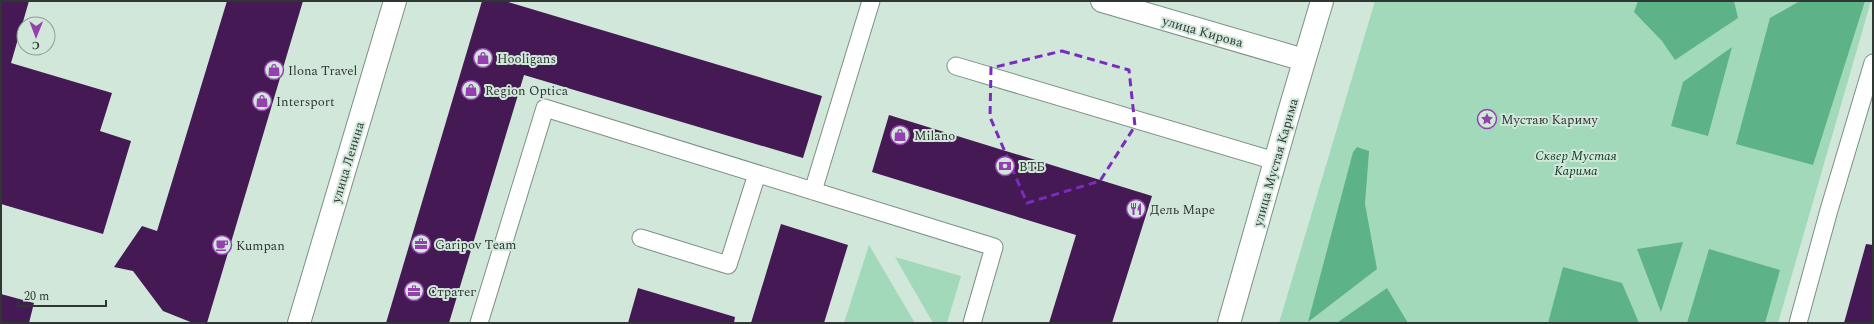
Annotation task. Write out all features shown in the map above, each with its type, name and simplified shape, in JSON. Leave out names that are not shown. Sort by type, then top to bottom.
[{"type":"street","name":"улица Ленина","points":[[299,323],[395,1]]},
{"type":"street","name":"улица Кирова","points":[[1102,1],[1304,60]]},
{"type":"street","name":"улица Мустая Карима","points":[[1229,323],[1322,1]]},
{"type":"lane","points":[[813,191],[871,1]]},
{"type":"lane","points":[[1798,323],[1829,210],[1873,63]]},
{"type":"lane","points":[[956,66],[1275,161]]},
{"type":"lane","points":[[479,323],[545,108],[994,247],[972,323]]},
{"type":"lane","points":[[641,238],[728,266],[757,174]]},
{"type":"highlighted area","points":[[1062,51],[1129,70],[1135,126],[1100,181],[1027,203],[990,117],[991,68]]},
{"type":"green space","name":"Сквер Мустая Карима","points":[[1375,1],[1871,1],[1778,323],[1279,323]]},
{"type":"green space","points":[[1638,1],[1734,1],[1738,18],[1675,60],[1662,41],[1634,12]]},
{"type":"green space","points":[[1800,1],[1865,1],[1813,165],[1736,144],[1770,18]]},
{"type":"green space","points":[[1732,47],[1708,136],[1671,126],[1683,82]]},
{"type":"green space","points":[[1357,147],[1369,151],[1365,204],[1377,269],[1308,322],[1353,152]]},
{"type":"green space","points":[[1683,242],[1661,312],[1637,249]]},
{"type":"green space","points":[[869,245],[915,323],[844,323]]},
{"type":"green space","points":[[1709,249],[1780,270],[1765,323],[1687,323]]},
{"type":"green space","points":[[895,257],[961,276],[947,323],[933,323]]},
{"type":"green space","points":[[1563,267],[1622,283],[1639,323],[1548,323]]},
{"type":"green space","points":[[1387,288],[1408,323],[1338,322]]},
{"type":"building","points":[[1,1],[29,1],[25,16],[16,16],[16,46],[11,63],[112,93],[100,131],[131,141],[103,234],[1,204]]},
{"type":"building","points":[[227,1],[303,1],[207,323],[193,323],[163,311],[133,271],[114,267],[142,226],[157,231]]},
{"type":"building","points":[[482,1],[505,1],[822,96],[803,158],[524,75],[449,323],[386,323]]},
{"type":"building","points":[[889,115],[1152,196],[1112,323],[1049,323],[1076,235],[872,172]]},
{"type":"building","points":[[781,224],[848,245],[824,323],[751,323]]},
{"type":"building","points":[[1866,244],[1873,245],[1873,323],[1844,323]]},
{"type":"building","points":[[638,288],[735,317],[734,323],[628,323]]},
{"type":"building","points":[[1,294],[34,303],[29,323],[1,323]]},
{"type":"place","name":"Hooligans","points":[[483,58]]},
{"type":"place","name":"Ilona Travel","points":[[274,70]]},
{"type":"place","name":"Region Optica","points":[[471,90]]},
{"type":"place","name":"Intersport","points":[[262,101]]},
{"type":"place","name":"Мустаю Кариму","points":[[1487,119]]},
{"type":"place","name":"Milano","points":[[900,135]]},
{"type":"place","name":"ВТБ","points":[[1005,166]]},
{"type":"place","name":"Дель Маре","points":[[1136,209]]},
{"type":"place","name":"Garipov Team","points":[[421,244]]},
{"type":"place","name":"Kumpan","points":[[222,245]]},
{"type":"place","name":"Стратег","points":[[414,291]]}]
